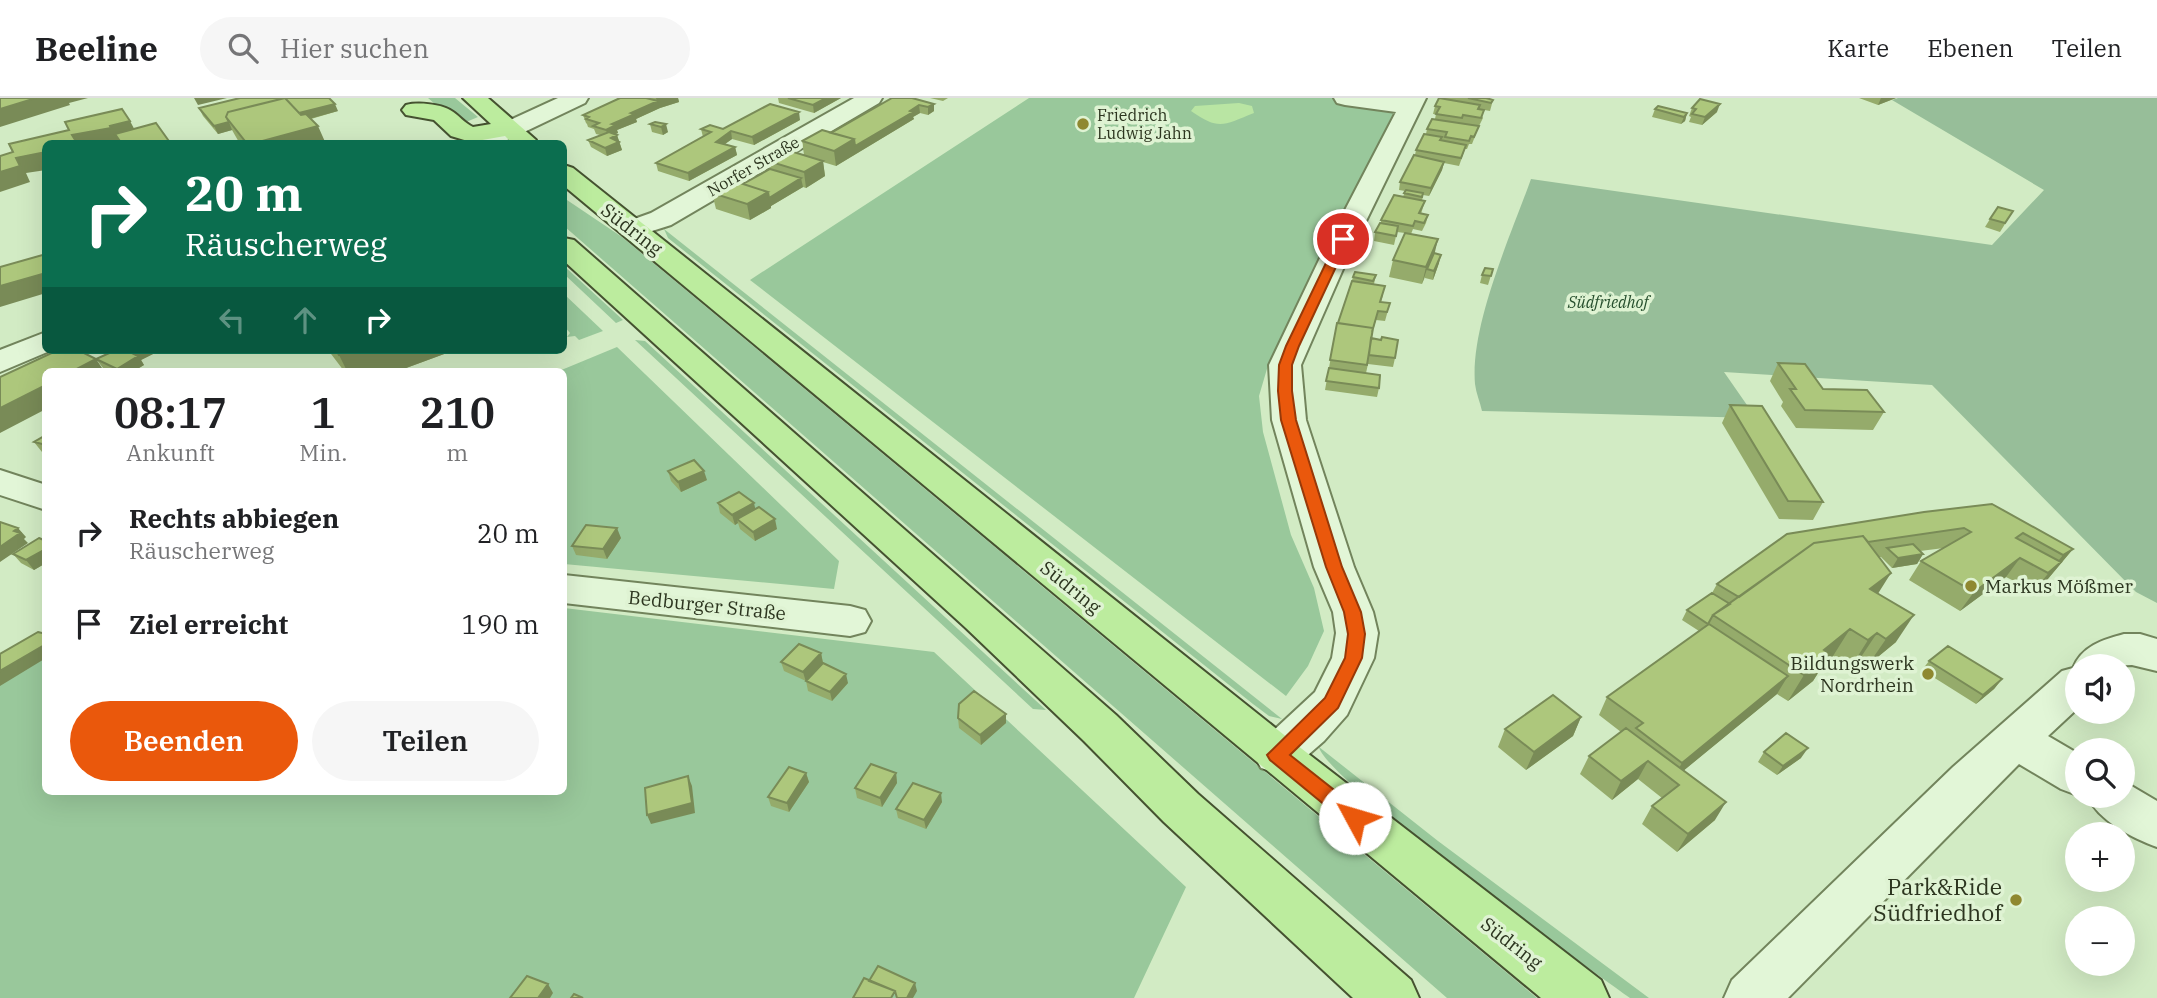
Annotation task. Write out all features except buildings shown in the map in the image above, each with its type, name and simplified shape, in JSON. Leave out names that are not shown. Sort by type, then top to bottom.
[{"type":"main road","points":[[474,98],[519,136]]},
{"type":"main road","points":[[407,104],[441,114],[465,134],[519,136]]},
{"type":"main road","points":[[407,104],[446,140]]},
{"type":"main road","name":"Südring","points":[[567,175],[1277,755],[1582,998]]},
{"type":"main road","points":[[567,249],[980,618],[1211,835],[1392,998]]},
{"type":"street","points":[[498,140],[519,136],[577,98]]},
{"type":"street","name":"Norfer Straße","points":[[633,229],[660,219],[871,98]]},
{"type":"street","points":[[1277,755],[1332,703],[1353,658],[1357,634],[1353,612],[1334,567],[1289,420],[1285,365],[1333,260],[1412,103],[1345,98]]},
{"type":"street","points":[[0,362],[42,343]]},
{"type":"street","points":[[0,482],[42,497]]},
{"type":"street","name":"Bedburger Straße","points":[[567,589],[850,621]]},
{"type":"street","points":[[2111,654],[2127,648],[2145,650],[2157,656]]},
{"type":"street","points":[[1751,998],[2014,738],[2065,693]]},
{"type":"street","points":[[2014,738],[2065,769]]},
{"type":"street","points":[[2129,808],[2157,826]]},
{"type":"shaded area","points":[[428,98],[455,98],[478,117],[459,125]]},
{"type":"shaded area","points":[[1029,98],[1332,98],[1388,106],[1395,110],[1269,362],[1259,396],[1263,432],[1291,535],[1314,588],[1324,631],[1308,666],[1286,696],[750,280]]},
{"type":"shaded area","points":[[567,200],[622,237],[1537,998],[1447,998],[567,229]]},
{"type":"shaded area","points":[[664,229],[1282,719],[1269,716],[1253,704],[668,238]]},
{"type":"shaded area","points":[[567,269],[623,320],[616,323],[567,277]]},
{"type":"shaded area","points":[[567,297],[603,331],[579,340],[575,336],[567,337],[570,333],[567,330]]},
{"type":"shaded area","points":[[635,340],[645,341],[1046,710],[1033,709]]},
{"type":"shaded area","points":[[617,347],[839,561],[834,589],[567,564],[566,368]]},
{"type":"shaded area","points":[[567,608],[934,652],[1186,887],[1134,998],[0,998],[0,668],[42,643],[42,795],[567,795]]},
{"type":"shaded area","points":[[1319,747],[1438,841],[1649,998],[1630,998],[1461,873],[1364,796],[1332,766]]},
{"type":"sand","points":[[1239,103],[1252,106],[1254,113],[1235,121],[1216,124],[1191,111],[1195,106]]},
{"type":"green space","name":"Südfriedhof","points":[[2157,98],[2157,603],[2136,592],[1932,385],[1724,372],[1756,418],[1482,411],[1475,384],[1479,335],[1503,253],[1531,179],[1992,245],[2044,190],[1892,100]]},
{"type":"place","name":"Friedrich Ludwig Jahn","points":[[1083,124]]},
{"type":"place","name":"Markus Mößmer","points":[[1971,586]]},
{"type":"place","name":"Bildungswerk Nordrhein","points":[[1928,674]]},
{"type":"place","name":"Park&Ride Südfriedhof","points":[[2016,900]]},
{"type":"route","points":[[1343,239],[1292,346],[1285,365],[1285,391],[1289,420],[1334,567],[1353,612],[1357,634],[1353,658],[1332,703],[1277,755],[1355,818]]}]
